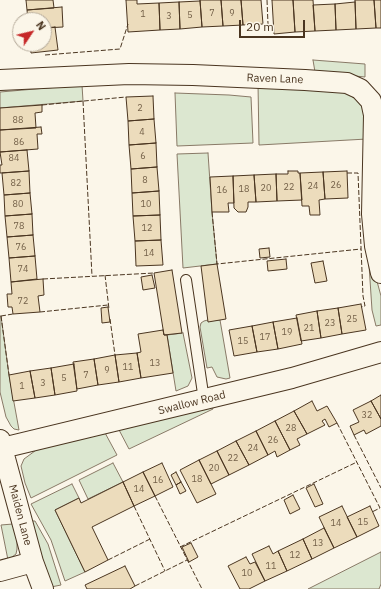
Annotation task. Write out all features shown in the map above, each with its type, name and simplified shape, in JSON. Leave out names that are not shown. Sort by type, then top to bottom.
[{"type":"street","name":"Raven Lane","points":[[0,80],[129,74],[193,75],[347,83],[360,89],[371,101],[374,115],[372,214],[375,246],[381,273]]},
{"type":"street","name":"Swallow Road","points":[[1,444],[204,400],[292,378],[381,352]]},
{"type":"street","name":"Maiden Lane","points":[[1,444],[43,589]]},
{"type":"street","points":[[0,571],[34,562]]},
{"type":"lane","points":[[186,280],[204,400]]},
{"type":"green space","points":[[313,60],[365,64],[365,77],[315,72]]},
{"type":"green space","points":[[258,83],[337,91],[348,94],[357,100],[363,107],[367,116],[367,139],[259,145]]},
{"type":"green space","points":[[82,85],[83,101],[0,108],[0,92]]},
{"type":"green space","points":[[175,93],[251,97],[253,143],[177,146]]},
{"type":"green space","points":[[208,153],[217,264],[183,268],[177,154]]},
{"type":"green space","points":[[372,263],[381,296],[381,325],[376,326],[372,310],[369,265]]},
{"type":"green space","points":[[0,316],[19,430],[14,429],[11,426],[6,417],[0,392]]},
{"type":"green space","points":[[208,320],[220,320],[230,378],[226,379],[217,377],[212,367],[207,368],[200,327],[201,323]]},
{"type":"green space","points":[[183,333],[192,378],[188,386],[176,391],[167,335]]},
{"type":"green space","points":[[212,406],[213,409],[129,449],[118,428]]},
{"type":"green space","points":[[104,431],[117,455],[31,498],[25,483],[21,466],[24,459],[39,448]]},
{"type":"green space","points":[[113,463],[123,482],[88,499],[79,480]]},
{"type":"green space","points":[[72,484],[79,498],[55,510],[85,572],[65,581],[51,540],[31,504]]},
{"type":"green space","points":[[31,521],[35,521],[48,544],[61,585],[51,587]]},
{"type":"green space","points":[[13,524],[17,541],[17,549],[16,554],[8,560],[1,525]]},
{"type":"green space","points":[[381,552],[381,584],[379,589],[308,589]]},
{"type":"building","points":[[26,0],[53,0],[54,8],[27,10]]},
{"type":"building","points":[[126,0],[137,0],[137,4],[159,3],[160,30],[128,32]]},
{"type":"building","points":[[200,0],[221,0],[223,26],[202,27]]},
{"type":"building","points":[[221,0],[241,0],[243,25],[223,26]]},
{"type":"building","points":[[241,0],[261,0],[263,24],[243,25]]},
{"type":"building","points":[[272,0],[293,0],[295,32],[274,34]]},
{"type":"building","points":[[293,0],[313,0],[315,31],[295,32]]},
{"type":"building","points":[[355,0],[374,0],[376,28],[356,29]]},
{"type":"building","points":[[374,0],[381,0],[381,28],[376,28]]},
{"type":"building","points":[[200,1],[202,27],[180,29],[179,2]]},
{"type":"building","points":[[179,2],[180,29],[160,30],[159,3]]},
{"type":"building","points":[[355,2],[356,29],[336,30],[335,4]]},
{"type":"building","points":[[335,4],[336,30],[315,31],[313,5]]},
{"type":"building","points":[[62,7],[63,27],[52,28],[52,12],[27,12],[27,10]]},
{"type":"building","points":[[52,27],[55,27],[58,50],[52,51]]},
{"type":"building","points":[[153,96],[154,119],[128,121],[126,97]]},
{"type":"building","points":[[42,105],[42,112],[35,113],[36,128],[0,130],[0,108]]},
{"type":"building","points":[[154,119],[156,143],[129,145],[128,121]]},
{"type":"building","points":[[41,127],[42,134],[37,134],[38,149],[0,152],[0,130]]},
{"type":"building","points":[[156,143],[157,167],[131,169],[129,145]]},
{"type":"building","points":[[27,150],[29,171],[0,173],[0,165],[2,165],[0,152]]},
{"type":"building","points":[[157,167],[159,191],[132,193],[131,169]]},
{"type":"building","points":[[29,171],[30,193],[4,195],[2,173]]},
{"type":"building","points":[[288,171],[298,171],[298,173],[300,173],[302,200],[277,201],[276,174],[288,174]]},
{"type":"building","points":[[347,171],[348,198],[325,199],[323,172]]},
{"type":"building","points":[[323,172],[325,199],[319,200],[320,215],[310,215],[309,206],[302,206],[300,173]]},
{"type":"building","points":[[276,174],[277,201],[256,202],[254,175]]},
{"type":"building","points":[[254,175],[256,202],[248,202],[246,212],[238,212],[234,208],[233,176]]},
{"type":"building","points":[[233,176],[234,203],[228,203],[229,212],[212,212],[210,177]]},
{"type":"building","points":[[159,191],[160,215],[133,216],[132,193]]},
{"type":"building","points":[[30,193],[32,214],[5,216],[4,195]]},
{"type":"building","points":[[32,214],[33,235],[7,237],[5,216]]},
{"type":"building","points":[[160,215],[161,240],[135,241],[133,216]]},
{"type":"building","points":[[33,235],[35,256],[9,258],[7,237]]},
{"type":"building","points":[[161,240],[163,265],[136,266],[135,241]]},
{"type":"building","points":[[269,248],[270,257],[260,258],[259,249]]},
{"type":"building","points":[[35,256],[37,279],[11,282],[9,258]]},
{"type":"building","points":[[286,259],[287,269],[268,271],[267,261]]},
{"type":"building","points":[[323,261],[327,281],[315,283],[311,263]]},
{"type":"building","points":[[217,264],[226,319],[208,322],[201,266]]},
{"type":"building","points":[[172,270],[182,333],[164,335],[154,273]]},
{"type":"building","points":[[152,275],[155,288],[143,290],[141,277]]},
{"type":"building","points":[[43,279],[44,295],[38,296],[40,312],[13,314],[12,307],[8,307],[7,294],[12,294],[11,282]]},
{"type":"building","points":[[361,304],[366,330],[342,334],[338,308]]},
{"type":"building","points":[[108,307],[110,322],[102,323],[101,308]]},
{"type":"building","points":[[338,308],[342,334],[321,338],[317,311]]},
{"type":"building","points":[[317,311],[321,338],[301,341],[296,315]]},
{"type":"building","points":[[297,318],[302,344],[278,349],[273,322]]},
{"type":"building","points":[[273,322],[278,349],[257,352],[252,326]]},
{"type":"building","points":[[252,326],[257,352],[234,356],[229,330]]},
{"type":"building","points":[[163,330],[164,335],[167,335],[173,373],[141,378],[137,353],[141,352],[138,334]]},
{"type":"building","points":[[137,353],[141,378],[119,382],[115,355]]},
{"type":"building","points":[[115,355],[119,382],[98,385],[94,359]]},
{"type":"building","points":[[94,359],[98,385],[77,389],[73,362]]},
{"type":"building","points":[[74,364],[77,391],[55,395],[51,368]]},
{"type":"building","points":[[51,368],[55,395],[35,398],[30,371]]},
{"type":"building","points":[[30,371],[35,398],[13,401],[9,375]]},
{"type":"building","points":[[381,395],[381,419],[371,401]]},
{"type":"building","points":[[312,401],[317,411],[327,406],[337,423],[329,427],[325,419],[322,421],[325,425],[307,434],[294,411]]},
{"type":"building","points":[[371,401],[381,419],[381,426],[366,434],[364,430],[354,435],[350,426],[359,422],[353,410]]},
{"type":"building","points":[[294,411],[307,434],[297,439],[300,445],[290,450],[275,421]]},
{"type":"building","points":[[275,421],[290,450],[277,457],[275,451],[268,455],[256,431]]},
{"type":"building","points":[[256,431],[268,455],[249,465],[236,441]]},
{"type":"building","points":[[236,441],[249,465],[229,475],[217,451]]},
{"type":"building","points":[[217,451],[229,475],[211,484],[199,460]]},
{"type":"building","points":[[199,460],[216,494],[197,503],[180,470]]},
{"type":"building","points":[[162,463],[173,487],[155,496],[143,472]]},
{"type":"building","points":[[143,472],[155,496],[134,506],[123,482]]},
{"type":"building","points":[[176,472],[181,482],[176,485],[171,475]]},
{"type":"building","points":[[123,482],[134,506],[92,527],[108,560],[85,572],[55,510],[79,498],[81,503]]},
{"type":"building","points":[[181,482],[186,491],[180,494],[176,485]]},
{"type":"building","points":[[314,484],[323,504],[315,507],[306,488]]},
{"type":"building","points":[[293,495],[300,509],[290,514],[284,500]]},
{"type":"building","points":[[342,506],[357,537],[334,548],[319,517]]},
{"type":"building","points":[[370,506],[379,526],[357,537],[347,517]]},
{"type":"building","points":[[324,528],[334,548],[312,559],[303,539]]},
{"type":"building","points":[[303,539],[312,559],[287,571],[278,551]]},
{"type":"building","points":[[191,543],[198,557],[189,562],[182,547]]},
{"type":"building","points":[[269,546],[273,554],[278,551],[287,571],[265,581],[252,554]]},
{"type":"building","points":[[246,557],[250,564],[255,562],[265,581],[249,589],[240,589],[228,566]]},
{"type":"building","points":[[125,566],[135,586],[130,589],[87,589],[85,585]]},
{"type":"fence","points":[[267,0],[268,24]]},
{"type":"fence","points":[[45,55],[120,49],[128,24]]},
{"type":"fence","points":[[42,105],[126,97]]},
{"type":"fence","points":[[83,101],[92,276]]},
{"type":"fence","points":[[347,173],[358,173],[363,296],[365,306],[361,307]]},
{"type":"fence","points":[[212,212],[217,264],[361,249]]},
{"type":"fence","points":[[43,279],[154,273]]},
{"type":"fence","points":[[105,275],[109,309]]},
{"type":"fence","points":[[40,312],[108,305]]},
{"type":"fence","points":[[1,316],[13,314]]},
{"type":"fence","points":[[1,316],[9,375]]},
{"type":"fence","points":[[110,319],[115,355]]},
{"type":"fence","points":[[337,423],[380,508],[372,512]]},
{"type":"fence","points":[[354,435],[381,488]]},
{"type":"fence","points":[[180,547],[357,462]]},
{"type":"fence","points":[[155,496],[202,589]]},
{"type":"fence","points":[[134,506],[165,571]]},
{"type":"fence","points":[[108,560],[150,539]]},
{"type":"fence","points":[[135,586],[187,560]]}]
